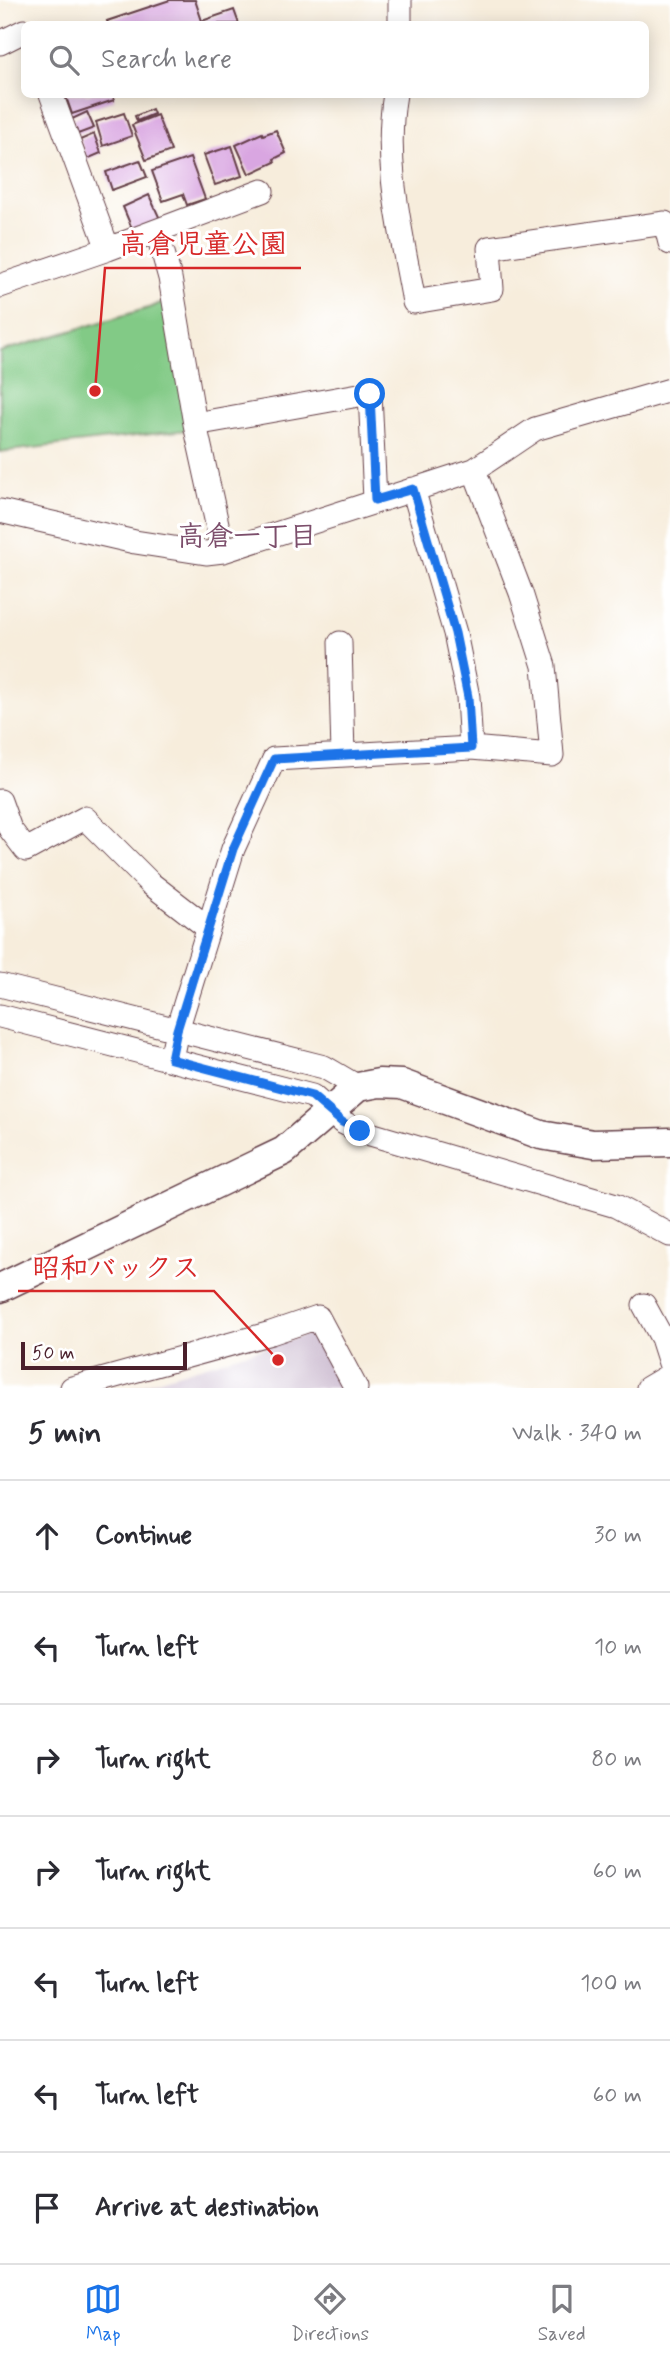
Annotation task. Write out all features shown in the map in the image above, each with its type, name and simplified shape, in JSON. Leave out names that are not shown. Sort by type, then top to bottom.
[{"type":"street","points":[[400,0],[400,21]]},
{"type":"street","points":[[0,43],[21,32]]},
{"type":"street","points":[[52,98],[107,249]]},
{"type":"street","points":[[394,98],[390,124],[392,177],[414,302],[492,289],[489,248],[665,223],[670,243]]},
{"type":"street","points":[[0,286],[262,191]]},
{"type":"street","points":[[157,231],[170,278],[195,424],[223,551]]},
{"type":"street","points":[[0,511],[135,542],[206,553],[223,551],[474,470],[535,429],[670,390]]},
{"type":"street","points":[[195,424],[370,394],[375,500]]},
{"type":"street","points":[[171,1059],[177,1030],[233,849],[274,759],[471,748],[552,755],[544,666],[521,593],[474,470]]},
{"type":"street","points":[[413,489],[455,633],[468,697],[471,748]]},
{"type":"street","points":[[340,643],[343,755]]},
{"type":"street","points":[[0,801],[10,829],[26,850],[85,818],[151,884],[208,928]]},
{"type":"street","points":[[0,985],[324,1067],[358,1087]]},
{"type":"street","points":[[0,1016],[312,1096],[342,1122],[360,1131],[616,1206],[670,1235]]},
{"type":"street","points":[[0,1288],[284,1151],[358,1087],[379,1083],[402,1084],[541,1135],[593,1144],[670,1142]]},
{"type":"street","points":[[644,1305],[662,1338],[670,1363]]},
{"type":"street","points":[[72,1388],[271,1333],[318,1317],[356,1388]]},
{"type":"street","points":[[648,1388],[670,1375]]},
{"type":"shaded area","points":[[318,1331],[346,1388],[131,1388]]},
{"type":"green space","points":[[173,297],[196,429],[0,452],[0,352],[152,307]]},
{"type":"building","points":[[170,0],[195,0],[202,21],[107,21]]},
{"type":"building","points":[[234,10],[238,21],[202,21]]},
{"type":"building","points":[[66,98],[114,98],[114,100],[72,114]]},
{"type":"building","points":[[152,109],[154,114],[137,121],[135,116]]},
{"type":"building","points":[[87,112],[94,128],[78,134],[72,119]]},
{"type":"building","points":[[124,113],[132,136],[103,146],[96,122]]},
{"type":"building","points":[[157,115],[171,151],[146,160],[132,125]]},
{"type":"building","points":[[276,130],[286,153],[274,159],[275,162],[249,174],[236,145],[262,133],[263,135]]},
{"type":"building","points":[[94,134],[101,153],[87,159],[80,140]]},
{"type":"building","points":[[232,146],[242,176],[215,185],[204,155]]},
{"type":"building","points":[[190,158],[205,199],[187,205],[183,194],[163,201],[152,171]]},
{"type":"building","points":[[140,160],[147,177],[112,190],[106,172]]},
{"type":"building","points":[[149,195],[160,219],[133,231],[123,207]]},
{"type":"place","name":"高倉児童公園","points":[[95,391]]},
{"type":"place","name":"昭和バックス","points":[[278,1360]]},
{"type":"district","name":"高倉一丁目","points":[[247,535]]},
{"type":"route","points":[[360,1131],[342,1122],[312,1096],[171,1059],[177,1030],[233,849],[274,759],[471,748],[468,697],[455,633],[413,489],[375,500],[370,394]]}]
